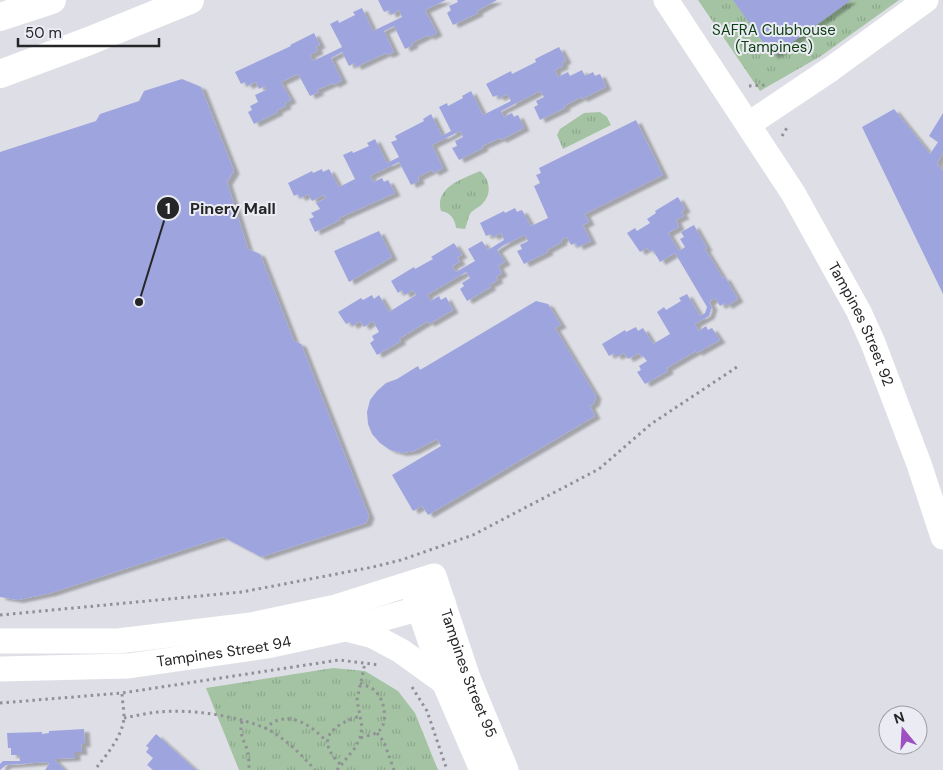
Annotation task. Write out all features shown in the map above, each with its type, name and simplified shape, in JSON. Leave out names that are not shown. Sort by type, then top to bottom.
[{"type":"main road","points":[[0,18],[52,0]]},
{"type":"main road","points":[[0,74],[90,41],[190,0]]},
{"type":"street","name":"Tampines Street 92","points":[[666,0],[750,124],[793,193],[859,312],[873,343],[919,464],[943,537]]},
{"type":"street","points":[[750,124],[831,69],[926,0]]},
{"type":"street","name":"Tampines Street 94","points":[[0,641],[118,641],[251,626],[336,607],[434,576]]},
{"type":"street","name":"Tampines Street 95","points":[[434,576],[431,605],[444,682],[482,770]]},
{"type":"street","name":"Tampines Street 95","points":[[410,584],[431,605],[468,678],[506,770]]},
{"type":"street","name":"Tampines Street 94","points":[[0,669],[128,666],[267,646],[345,629],[431,605]]},
{"type":"street","points":[[345,629],[373,636],[401,651],[444,682]]},
{"type":"path","points":[[0,615],[242,592],[401,560],[473,535],[599,469],[651,424],[737,367]]},
{"type":"path","points":[[0,703],[122,692],[339,660],[383,666]]},
{"type":"path","points":[[337,770],[355,748],[360,738],[362,726],[356,700],[365,663]]},
{"type":"path","points":[[360,683],[375,690],[382,699],[384,712],[383,725],[377,733],[360,738]]},
{"type":"path","points":[[411,686],[427,711],[447,770]]},
{"type":"path","points":[[97,767],[112,748],[121,729],[124,718],[122,692]]},
{"type":"path","points":[[124,718],[158,712],[188,712],[212,714],[242,721],[265,728],[290,745],[315,770]]},
{"type":"path","points":[[327,742],[333,729],[342,722],[360,716]]},
{"type":"path","points":[[265,728],[270,723],[285,719],[302,721],[317,730],[327,742],[332,756],[340,764]]},
{"type":"path","points":[[242,721],[240,728],[242,739],[247,749],[249,770]]},
{"type":"path","points":[[377,733],[384,742],[394,770]]},
{"type":"green space","name":"SAFRA Clubhouse (Tampines)","points":[[698,0],[899,0],[821,56],[760,91]]},
{"type":"green space","points":[[600,112],[607,117],[611,125],[563,149],[557,135],[560,129],[584,113]]},
{"type":"green space","points":[[480,171],[488,182],[488,195],[481,205],[470,214],[465,229],[456,228],[452,216],[441,211],[440,203],[442,196],[451,185]]},
{"type":"green space","points":[[333,668],[365,671],[398,691],[415,713],[438,770],[239,770],[206,688]]},
{"type":"building","points":[[378,0],[446,0],[425,10],[437,33],[412,43],[413,45],[405,49],[394,26],[384,31],[394,52],[387,55],[386,53],[356,67],[354,63],[349,66],[342,52],[331,58],[342,80],[334,85],[333,83],[317,90],[319,92],[310,96],[298,74],[281,82],[291,100],[285,103],[286,106],[277,110],[278,112],[254,124],[248,112],[252,110],[250,106],[258,102],[255,95],[266,90],[265,86],[259,89],[256,82],[247,86],[245,82],[241,84],[235,72],[314,33],[320,45],[316,47],[318,51],[310,55],[313,61],[342,47],[330,24],[338,20],[339,23],[355,15],[353,12],[362,8],[373,31],[402,17],[399,10],[391,15],[389,10],[384,12]]},
{"type":"building","points":[[457,0],[497,0],[477,11],[478,13],[453,25],[447,13],[451,10],[449,6],[458,2]]},
{"type":"building","points":[[733,0],[851,0],[773,56]]},
{"type":"building","points":[[559,47],[566,60],[562,63],[563,66],[555,70],[558,77],[568,72],[570,76],[582,70],[585,76],[593,72],[595,76],[600,74],[606,87],[582,99],[581,97],[564,106],[565,108],[540,120],[534,107],[538,105],[536,101],[544,97],[540,91],[501,111],[504,117],[512,113],[514,117],[518,115],[524,128],[501,140],[500,138],[482,146],[483,148],[459,160],[452,148],[457,146],[455,141],[463,137],[460,131],[432,145],[443,168],[434,173],[432,170],[418,177],[419,181],[411,185],[399,162],[370,176],[374,182],[382,178],[384,182],[388,180],[395,193],[339,218],[340,220],[315,232],[309,219],[314,217],[311,213],[320,209],[316,203],[326,198],[324,195],[312,201],[308,194],[300,198],[298,194],[294,196],[288,183],[312,171],[313,173],[322,169],[323,172],[329,169],[339,187],[355,179],[343,155],[369,146],[367,143],[375,139],[387,163],[399,157],[391,142],[397,140],[395,136],[424,121],[423,119],[431,114],[442,136],[451,131],[439,107],[447,103],[448,106],[471,91],[483,115],[511,101],[507,94],[499,98],[497,95],[493,97],[486,84],[511,71],[512,74],[536,62],[535,59]]},
{"type":"building","points":[[182,79],[201,87],[234,171],[227,182],[248,249],[260,254],[294,341],[301,344],[369,516],[366,523],[261,557],[223,537],[51,593],[18,600],[0,597],[0,152],[96,121],[100,114],[139,101],[144,91]]},
{"type":"building","points":[[894,109],[930,154],[938,142],[929,136],[943,113],[943,153],[937,163],[943,171],[943,294],[862,127]]},
{"type":"building","points":[[636,120],[663,175],[585,214],[589,222],[583,225],[591,241],[578,247],[576,243],[571,245],[567,237],[547,250],[548,252],[524,264],[517,251],[522,249],[520,245],[528,241],[525,235],[504,245],[497,250],[505,262],[498,266],[502,273],[496,277],[498,280],[489,285],[491,287],[467,301],[460,289],[464,286],[462,283],[470,278],[466,272],[427,295],[431,301],[439,296],[441,300],[446,297],[453,310],[429,324],[428,321],[399,339],[401,341],[377,355],[370,343],[374,340],[372,336],[379,332],[373,321],[364,327],[360,321],[352,326],[350,322],[346,324],[338,312],[361,298],[363,300],[372,295],[374,299],[379,295],[389,312],[416,295],[413,290],[405,295],[402,290],[398,293],[391,281],[414,267],[415,269],[433,259],[431,257],[454,243],[462,255],[457,257],[460,262],[452,266],[456,272],[475,261],[468,249],[482,241],[488,250],[504,240],[501,233],[493,237],[491,234],[486,236],[480,223],[504,211],[505,213],[515,208],[517,212],[522,210],[531,226],[548,218],[534,186],[540,183],[536,175],[541,173],[539,168]]},
{"type":"building","points":[[678,197],[685,209],[681,212],[684,216],[676,220],[679,227],[668,233],[679,251],[685,247],[680,239],[684,237],[681,232],[694,225],[707,248],[705,249],[738,299],[727,306],[725,303],[720,306],[715,298],[709,302],[712,307],[709,316],[695,324],[699,331],[706,326],[708,330],[712,328],[720,340],[667,368],[668,371],[645,384],[637,372],[641,370],[639,366],[647,361],[643,356],[641,357],[639,353],[628,359],[624,353],[616,357],[614,353],[609,356],[602,344],[625,330],[626,332],[636,327],[638,331],[643,328],[653,344],[670,334],[657,312],[664,307],[666,310],[681,301],[679,298],[687,294],[700,316],[705,313],[707,307],[675,253],[660,262],[653,250],[650,252],[647,248],[640,252],[627,233],[635,228],[637,231],[650,223],[647,219],[656,213],[655,211]]},
{"type":"building","points":[[379,231],[392,257],[349,282],[334,251]]},
{"type":"building","points":[[536,301],[548,304],[561,325],[555,328],[596,396],[594,403],[590,406],[595,416],[428,515],[422,506],[413,511],[392,475],[441,446],[437,439],[414,451],[402,453],[390,450],[372,434],[368,424],[367,412],[370,400],[386,383],[397,379],[418,366],[420,370]]},
{"type":"building","points":[[84,729],[85,744],[81,744],[82,752],[75,752],[75,758],[54,759],[65,770],[45,770],[49,764],[47,762],[6,765],[0,770],[0,764],[3,761],[20,761],[19,755],[11,755],[11,748],[8,748],[7,733],[42,732],[42,734],[49,733],[49,731]]},
{"type":"building","points":[[156,734],[196,770],[153,770],[147,765],[153,758],[146,752],[149,748],[146,746]]},
{"type":"place","name":"Pinery Mall","points":[[139,302]]}]
